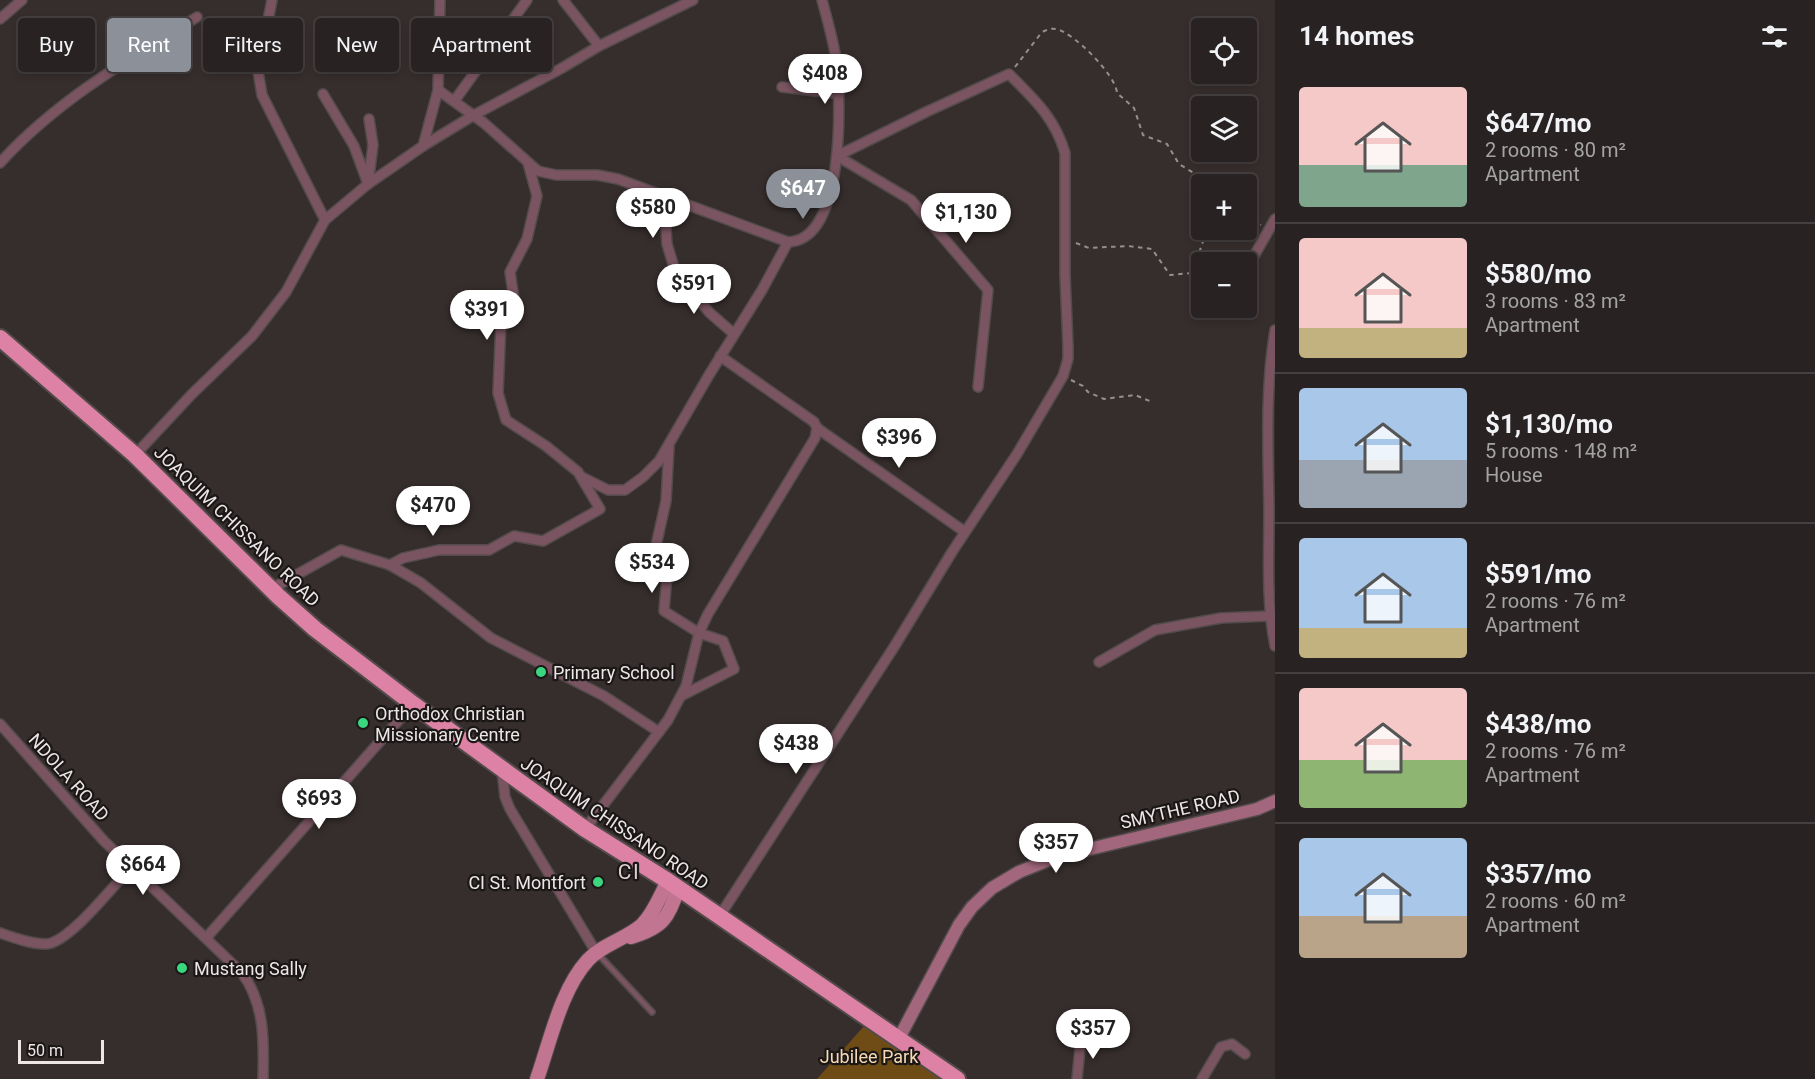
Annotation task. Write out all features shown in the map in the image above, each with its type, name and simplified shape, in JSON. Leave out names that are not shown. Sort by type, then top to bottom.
[{"type":"highway","name":"JOAQUIM CHISSANO ROAD","points":[[0,338],[135,455],[271,589],[315,629],[502,770],[585,829],[673,884],[957,1079]]},
{"type":"main road","points":[[537,1079],[564,1002],[587,961],[596,952],[612,943],[650,932],[664,921],[672,908],[673,884]]},
{"type":"street","points":[[0,19],[22,0]]},
{"type":"street","points":[[272,0],[258,71],[262,95],[325,220]]},
{"type":"street","points":[[423,147],[438,90],[440,0]]},
{"type":"street","points":[[455,100],[527,0]]},
{"type":"street","points":[[563,0],[599,46]]},
{"type":"street","points":[[135,455],[268,317],[286,292],[325,220],[368,184],[474,115],[599,46],[693,0]]},
{"type":"street","points":[[438,90],[474,115],[538,171],[556,175],[618,179],[788,242],[796,241],[809,234],[825,211],[837,156],[839,94],[836,57],[822,0]]},
{"type":"street","points":[[0,163],[21,140],[96,80],[197,17]]},
{"type":"street","points":[[719,917],[1017,454],[1063,376],[1068,359],[1065,153],[1062,140],[1046,112],[1009,74],[837,156]]},
{"type":"street","points":[[782,87],[839,94]]},
{"type":"street","points":[[323,94],[354,146],[368,184]]},
{"type":"street","points":[[368,184],[373,145],[369,119]]},
{"type":"street","points":[[837,156],[911,200],[988,290],[978,387]]},
{"type":"street","points":[[528,164],[537,196],[527,239],[510,272],[515,306],[501,320],[498,393],[506,420],[546,446],[582,477],[608,490],[625,490],[659,461],[720,356],[762,290],[788,242]]},
{"type":"street","points":[[663,195],[670,207],[666,229],[667,244],[676,274],[710,313],[734,334]]},
{"type":"street","points":[[1256,252],[1275,219]]},
{"type":"street","points":[[1275,330],[1269,364],[1269,616],[1275,646]]},
{"type":"street","points":[[720,356],[814,422],[817,428],[965,532]]},
{"type":"street","points":[[585,829],[659,732],[681,696],[686,686],[699,633],[708,614],[815,438],[817,428]]},
{"type":"street","points":[[669,445],[666,501],[656,550],[667,575],[664,611],[699,633],[723,641],[734,669],[681,696]]},
{"type":"street","points":[[390,565],[403,558],[439,550],[489,550],[514,537],[543,541],[600,509],[582,477]]},
{"type":"street","points":[[271,589],[341,550],[390,565],[421,583],[491,638],[604,696],[659,732]]},
{"type":"street","points":[[1099,662],[1155,630],[1221,618],[1269,616]]},
{"type":"street","points":[[206,938],[413,704]]},
{"type":"street","name":"NDOLA ROAD","points":[[0,724],[84,820],[242,973],[251,986],[261,1016],[263,1079]]},
{"type":"street","points":[[502,770],[502,786],[510,809],[596,952]]},
{"type":"street","name":"SMYTHE ROAD","points":[[898,1040],[959,925],[972,907],[992,888],[1019,872],[1056,857],[1257,809],[1275,801]]},
{"type":"street","points":[[0,933],[35,943],[54,942],[67,935],[131,867]]},
{"type":"street","points":[[1077,1079],[1081,1038]]},
{"type":"street","points":[[1202,1079],[1221,1047],[1232,1044],[1245,1054]]},
{"type":"lane","points":[[596,952],[652,1012]]},
{"type":"path","points":[[1009,74],[1042,32],[1057,29],[1093,55],[1116,85],[1117,93],[1134,108],[1143,135],[1167,144],[1179,164],[1195,174]]},
{"type":"path","points":[[1257,222],[1268,230]]},
{"type":"path","points":[[1065,239],[1089,248],[1128,246],[1152,249],[1170,275],[1192,273],[1204,240]]},
{"type":"path","points":[[1063,376],[1104,399],[1135,396],[1152,402]]},
{"type":"green space","name":"Jubilee Park","points":[[865,1025],[944,1079],[817,1079]]},
{"type":"place","name":"Primary School","points":[[541,672]]},
{"type":"place","name":"Orthodox Christian Missionary Centre","points":[[363,723]]},
{"type":"place","name":"CI St. Montfort","points":[[598,882]]},
{"type":"place","name":"Mustang Sally","points":[[182,968]]},
{"type":"district","name":"CI","points":[[629,872]]}]
